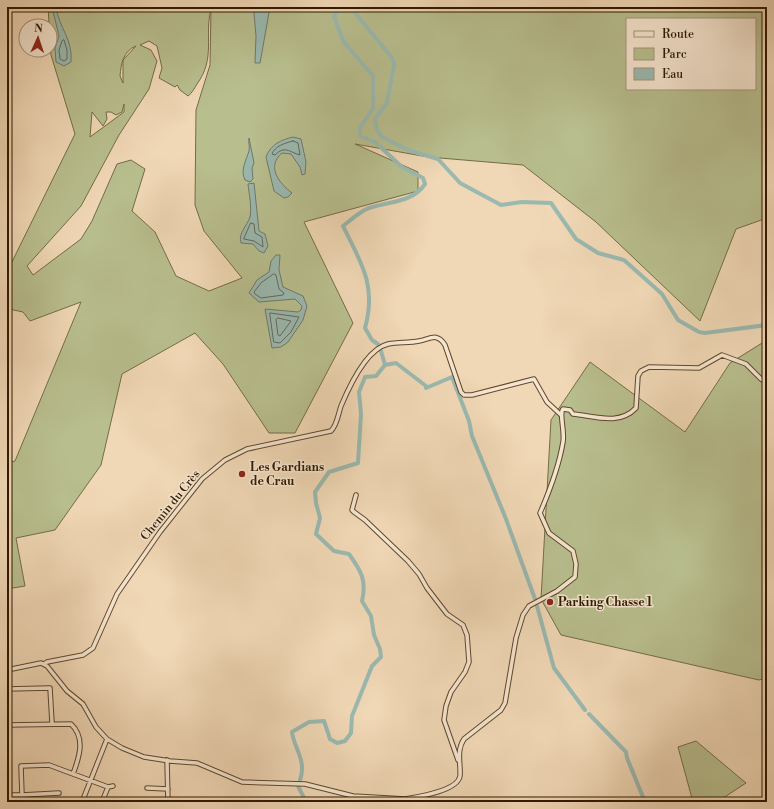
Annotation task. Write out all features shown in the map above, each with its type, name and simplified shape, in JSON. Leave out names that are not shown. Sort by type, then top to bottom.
[{"type":"street","name":"Chemin du Crès","points":[[44,664],[46,662],[87,654],[93,648],[117,594],[143,556],[174,513],[202,479],[225,460],[247,449],[331,431],[334,428],[342,406],[364,363],[380,347],[388,344],[420,341],[433,337],[442,339],[446,345],[461,392],[464,395],[534,379],[547,402],[561,415]]},
{"type":"street","points":[[7,670],[40,663],[44,664],[67,691],[83,704],[96,727],[107,739],[122,748],[144,757],[197,763],[242,782],[305,784],[353,796],[405,800],[426,795],[456,783],[460,778],[459,752],[464,739],[502,710],[505,702],[516,638],[523,615],[529,606],[557,591],[574,577],[576,564],[573,550],[549,533],[540,513],[552,485],[564,442],[564,429],[561,415],[562,409],[566,408],[573,414],[610,420],[622,416],[632,412],[636,408],[638,376],[641,371],[649,367],[699,368],[722,355],[746,364],[761,380],[767,382]]},
{"type":"street","points":[[356,495],[352,510],[365,520],[408,561],[447,614],[463,624],[467,635],[469,662],[466,672],[451,692],[446,706],[444,720],[459,763]]},
{"type":"street","points":[[7,689],[50,688],[52,723]]},
{"type":"street","points":[[7,725],[52,723],[71,724],[75,727],[80,740],[81,749],[73,774]]},
{"type":"street","points":[[82,802],[107,739]]},
{"type":"street","points":[[167,760],[168,802]]},
{"type":"street","points":[[22,795],[22,766],[49,765],[108,788]]},
{"type":"street","points":[[102,802],[108,788],[113,786]]},
{"type":"street","points":[[147,788],[168,789]]},
{"type":"street","points":[[7,795],[59,793]]},
{"type":"green space","points":[[48,7],[767,7],[767,218],[736,229],[700,321],[596,222],[523,165],[428,157],[355,144],[418,172],[418,191],[304,222],[353,323],[295,433],[269,433],[223,364],[195,333],[122,374],[101,465],[55,530],[16,538],[25,586],[7,589],[7,463],[15,461],[81,302],[30,321],[23,312],[9,309],[7,306],[7,272],[75,134],[52,58],[58,58],[58,18],[49,18]],"holes":[[[211,9],[210,65],[196,110],[195,205],[204,231],[242,278],[209,291],[176,276],[155,232],[132,211],[145,169],[131,160],[117,164],[92,221],[81,239],[33,275],[27,266],[81,206],[119,135],[149,89],[157,61],[151,50],[140,45],[149,41],[157,46],[162,68],[159,78],[175,87],[177,85],[180,90],[188,96],[193,91],[203,74],[206,65]],[[136,46],[123,60],[128,51]],[[123,60],[123,83],[120,76]],[[124,104],[124,112],[90,137],[92,112],[103,126],[107,119],[106,112],[111,112],[116,115],[122,112]]]},
{"type":"green space","points":[[767,340],[767,678],[759,680],[561,635],[541,599],[551,420],[590,362],[685,432],[730,363]]},
{"type":"green space","points":[[696,741],[746,783],[717,802],[693,802],[678,747]]},
{"type":"water","points":[[52,7],[56,7],[70,47],[71,62],[64,66],[56,62],[56,58],[58,58],[59,36],[58,18],[55,18]]},
{"type":"water","points":[[257,7],[270,7],[260,63],[255,63],[256,36],[254,13]]},
{"type":"water","points":[[293,137],[301,139],[306,162],[305,174],[302,175],[300,167],[291,154],[282,153],[277,158],[275,164],[276,174],[279,180],[292,193],[288,197],[284,198],[274,191],[266,157],[277,143]]},
{"type":"water","points":[[249,138],[254,163],[252,168],[253,179],[250,182],[245,180],[243,173],[249,151]]},
{"type":"water","points":[[254,183],[259,231],[265,234],[268,246],[264,253],[259,251],[253,244],[241,243],[240,239],[251,213],[248,184]]},
{"type":"water","points":[[276,255],[280,255],[279,270],[283,287],[303,296],[307,306],[303,320],[288,342],[281,347],[272,348],[265,309],[298,312],[301,310],[302,306],[295,299],[259,302],[249,293],[257,280],[269,272],[271,261]]},
{"type":"waterway","points":[[338,7],[334,16],[343,41],[373,76],[373,108],[360,128],[360,136],[375,142],[402,167],[423,178],[425,184],[414,195],[366,209],[343,226],[361,263],[368,287],[368,313],[365,328],[372,340],[379,345]]},
{"type":"waterway","points":[[353,7],[356,14],[393,59],[394,65],[387,103],[375,119],[377,130],[382,137],[408,150],[438,159],[460,183],[501,205],[522,202],[551,203],[576,239],[598,253],[624,260],[662,294],[678,320],[699,332],[705,333],[767,325]]},
{"type":"waterway","points":[[300,780],[302,766],[292,732],[309,722],[324,721],[330,739],[337,743],[345,741],[351,733],[352,716],[372,666],[381,657],[380,649],[374,635],[371,616],[362,601],[364,587],[360,571],[349,554],[334,551],[316,534],[320,518],[315,492],[329,472],[358,463],[361,414],[359,392],[365,377],[376,376],[385,365],[381,351]]},
{"type":"waterway","points":[[385,365],[396,363],[426,386],[426,388],[452,377],[469,421],[472,436],[506,519],[535,599]]},
{"type":"waterway","points":[[537,606],[554,668],[585,710]]},
{"type":"waterway","points":[[589,714],[626,752],[645,802]]},
{"type":"waterway","points":[[298,786],[306,802]]},
{"type":"place","name":"Les Gardians de Crau","points":[[242,474]]},
{"type":"place","name":"Parking Chasse 1","points":[[550,602]]}]
